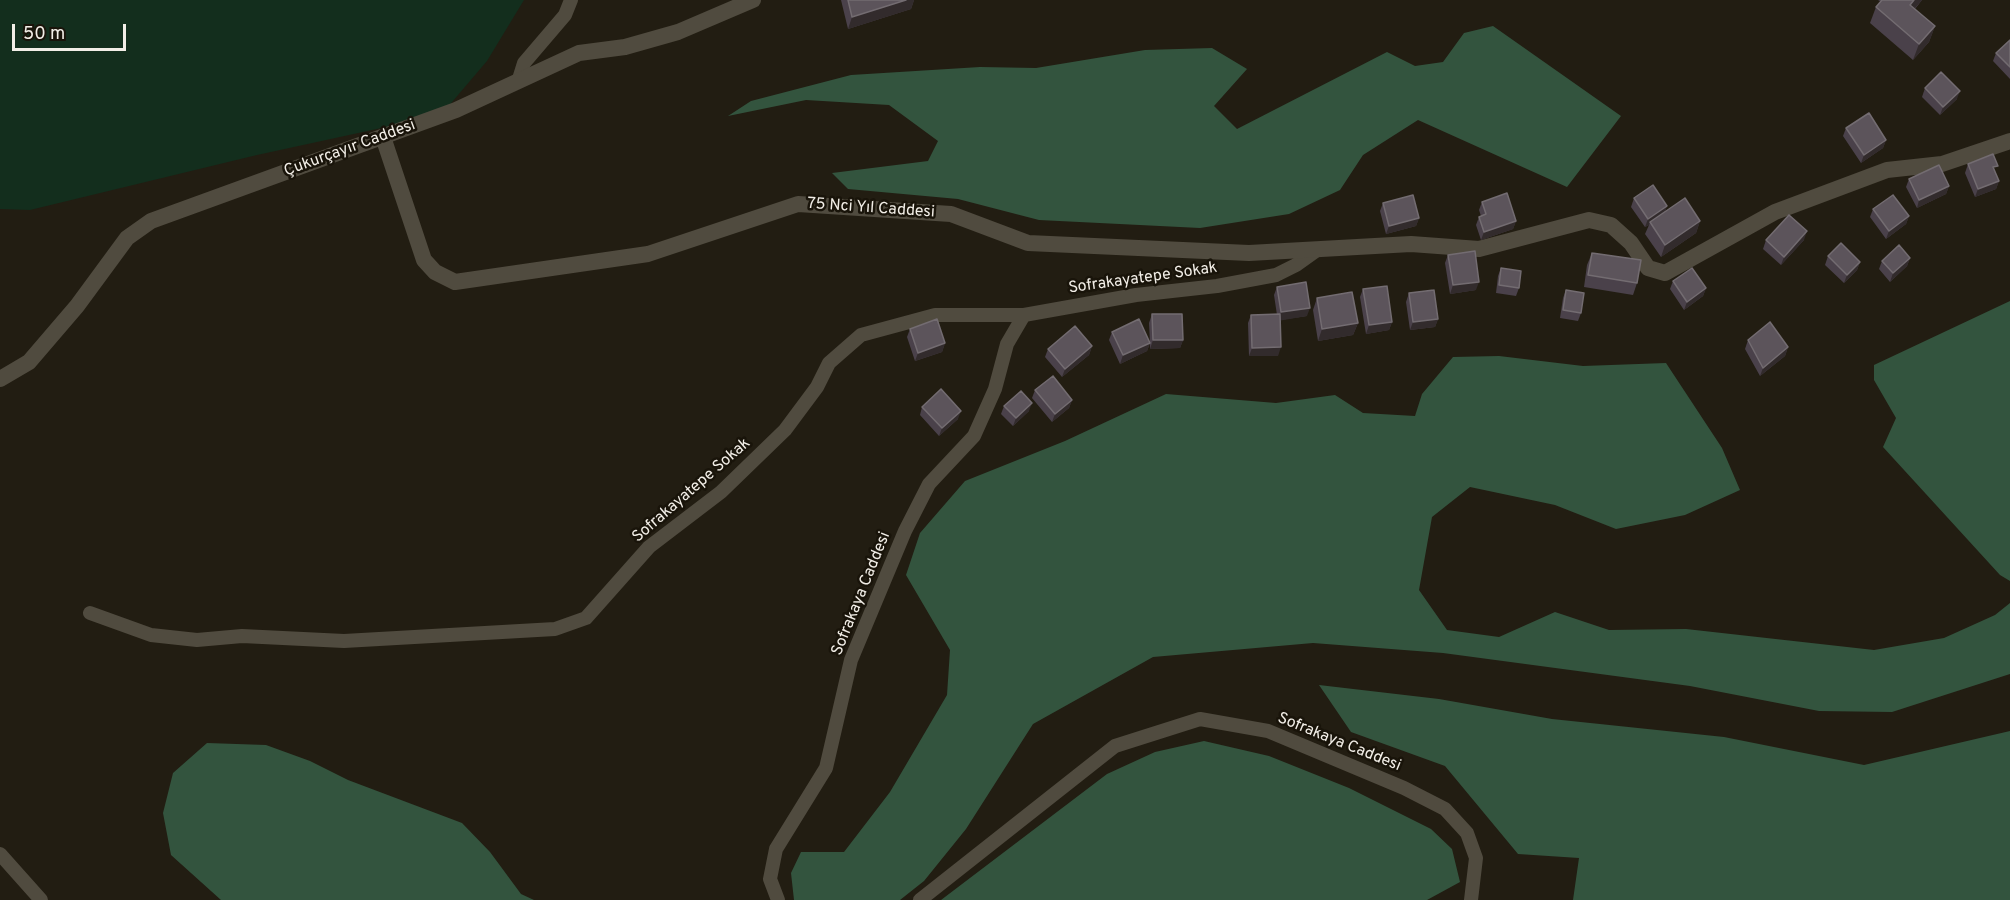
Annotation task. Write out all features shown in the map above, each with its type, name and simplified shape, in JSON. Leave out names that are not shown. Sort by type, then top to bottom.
[{"type":"street","points":[[519,79],[524,63],[565,15],[571,0]]},
{"type":"street","name":"Çukurçayır Caddesi","points":[[0,379],[28,362],[77,306],[127,238],[151,221],[456,110],[579,53],[625,47],[678,32],[753,0]]},
{"type":"street","name":"75 Nci Yıl Caddesi","points":[[383,137],[424,260],[435,272],[455,282],[648,254],[798,204],[951,214],[1028,243],[1249,253],[1411,244],[1479,249],[1590,220],[1611,225],[1631,243],[1648,268],[1665,273],[1774,212],[1887,170],[1942,164],[2010,141]]},
{"type":"street","name":"Sofrakayatepe Sokak","points":[[90,613],[151,635],[197,640],[242,636],[344,641],[555,629],[586,618],[649,547],[721,492],[785,430],[817,387],[829,363],[861,335],[935,315],[1024,315],[1136,295],[1217,286],[1276,275],[1296,265],[1317,249]]},
{"type":"street","name":"Sofrakaya Caddesi","points":[[778,900],[770,879],[776,849],[826,768],[851,660],[900,542],[929,484],[974,436],[995,389],[1007,344],[1024,315]]},
{"type":"street","name":"Sofrakaya Caddesi","points":[[920,900],[1115,746],[1200,719],[1268,731],[1404,788],[1445,809],[1467,833],[1476,858],[1471,900]]},
{"type":"street","points":[[0,854],[41,900]]},
{"type":"green space","points":[[0,0],[524,0],[487,61],[441,115],[257,155],[30,210],[0,209]]},
{"type":"green space","points":[[1493,26],[1621,116],[1567,187],[1418,120],[1363,155],[1340,190],[1289,214],[1200,228],[1039,220],[958,199],[848,189],[832,173],[928,161],[938,141],[889,105],[806,100],[728,116],[751,101],[851,75],[980,67],[1036,68],[1145,50],[1212,48],[1247,69],[1214,106],[1237,129],[1387,52],[1415,66],[1443,62],[1464,33]]},
{"type":"green space","points":[[2010,301],[2010,581],[2000,575],[1883,447],[1896,418],[1874,380],[1874,365]]},
{"type":"green space","points":[[1499,356],[1583,366],[1666,363],[1722,448],[1740,490],[1685,515],[1616,529],[1555,505],[1470,487],[1432,517],[1419,590],[1447,630],[1499,637],[1555,612],[1609,630],[1686,629],[1874,650],[1944,638],[1995,615],[2010,603],[2010,674],[1892,712],[1819,711],[1690,686],[1443,653],[1313,643],[1153,657],[1033,724],[966,829],[924,881],[900,900],[794,900],[791,873],[801,852],[844,852],[890,792],[947,695],[950,650],[906,575],[920,533],[965,481],[1065,441],[1166,394],[1276,403],[1335,395],[1363,413],[1415,416],[1422,394],[1453,357]]},
{"type":"green space","points":[[1319,685],[1439,699],[1552,719],[1724,737],[1864,765],[2010,731],[2010,900],[1573,900],[1579,858],[1518,854],[1445,766],[1351,732]]},
{"type":"green space","points":[[1204,741],[1269,756],[1349,788],[1431,829],[1452,849],[1460,882],[1427,900],[941,900],[1107,774],[1155,752]]},
{"type":"green space","points":[[207,743],[266,745],[310,761],[348,780],[462,823],[490,852],[521,894],[534,900],[221,900],[171,855],[163,813],[173,773]]},
{"type":"building","points":[[848,0],[906,0],[852,17]]},
{"type":"building","points":[[1882,0],[1914,0],[1910,5],[1935,26],[1919,44],[1876,7]]},
{"type":"building","points":[[2010,40],[2010,67],[1996,53]]},
{"type":"building","points":[[1941,72],[1960,91],[1943,107],[1925,88]]},
{"type":"building","points":[[1869,113],[1886,140],[1864,155],[1846,128]]},
{"type":"building","points":[[1993,154],[1998,166],[1993,167],[1999,181],[1978,189],[1968,164]]},
{"type":"building","points":[[1939,165],[1949,186],[1919,200],[1909,179]]},
{"type":"building","points":[[1653,185],[1667,206],[1648,219],[1634,198]]},
{"type":"building","points":[[1507,193],[1516,221],[1484,232],[1479,217],[1486,214],[1482,202]]},
{"type":"building","points":[[1413,195],[1419,218],[1389,226],[1383,203]]},
{"type":"building","points":[[1893,195],[1909,216],[1889,231],[1873,209]]},
{"type":"building","points":[[1685,198],[1700,221],[1665,245],[1650,222]]},
{"type":"building","points":[[1789,215],[1807,231],[1784,257],[1766,240]]},
{"type":"building","points":[[1841,243],[1860,262],[1847,275],[1828,256]]},
{"type":"building","points":[[1899,245],[1910,258],[1893,273],[1882,261]]},
{"type":"building","points":[[1475,251],[1479,282],[1453,285],[1448,255]]},
{"type":"building","points":[[1592,253],[1641,260],[1637,283],[1588,275]]},
{"type":"building","points":[[1501,268],[1521,271],[1519,288],[1499,285]]},
{"type":"building","points":[[1692,268],[1706,288],[1687,302],[1673,281]]},
{"type":"building","points":[[1306,282],[1310,308],[1281,312],[1277,287]]},
{"type":"building","points":[[1387,286],[1392,322],[1369,325],[1363,289]]},
{"type":"building","points":[[1434,290],[1438,319],[1413,322],[1409,293]]},
{"type":"building","points":[[1566,290],[1584,293],[1581,313],[1563,310]]},
{"type":"building","points":[[1352,292],[1358,323],[1322,329],[1317,298]]},
{"type":"building","points":[[1152,314],[1182,314],[1183,340],[1153,340]]},
{"type":"building","points":[[1280,314],[1281,347],[1252,348],[1251,315]]},
{"type":"building","points":[[937,319],[945,343],[918,353],[910,329]]},
{"type":"building","points":[[1139,319],[1150,343],[1123,355],[1112,332]]},
{"type":"building","points":[[1770,322],[1788,347],[1763,368],[1748,340]]},
{"type":"building","points":[[1075,326],[1092,346],[1065,369],[1048,349]]},
{"type":"building","points":[[1053,376],[1072,400],[1055,414],[1035,390]]},
{"type":"building","points":[[941,389],[961,411],[942,428],[922,407]]},
{"type":"building","points":[[1021,391],[1032,403],[1016,418],[1004,406]]}]
